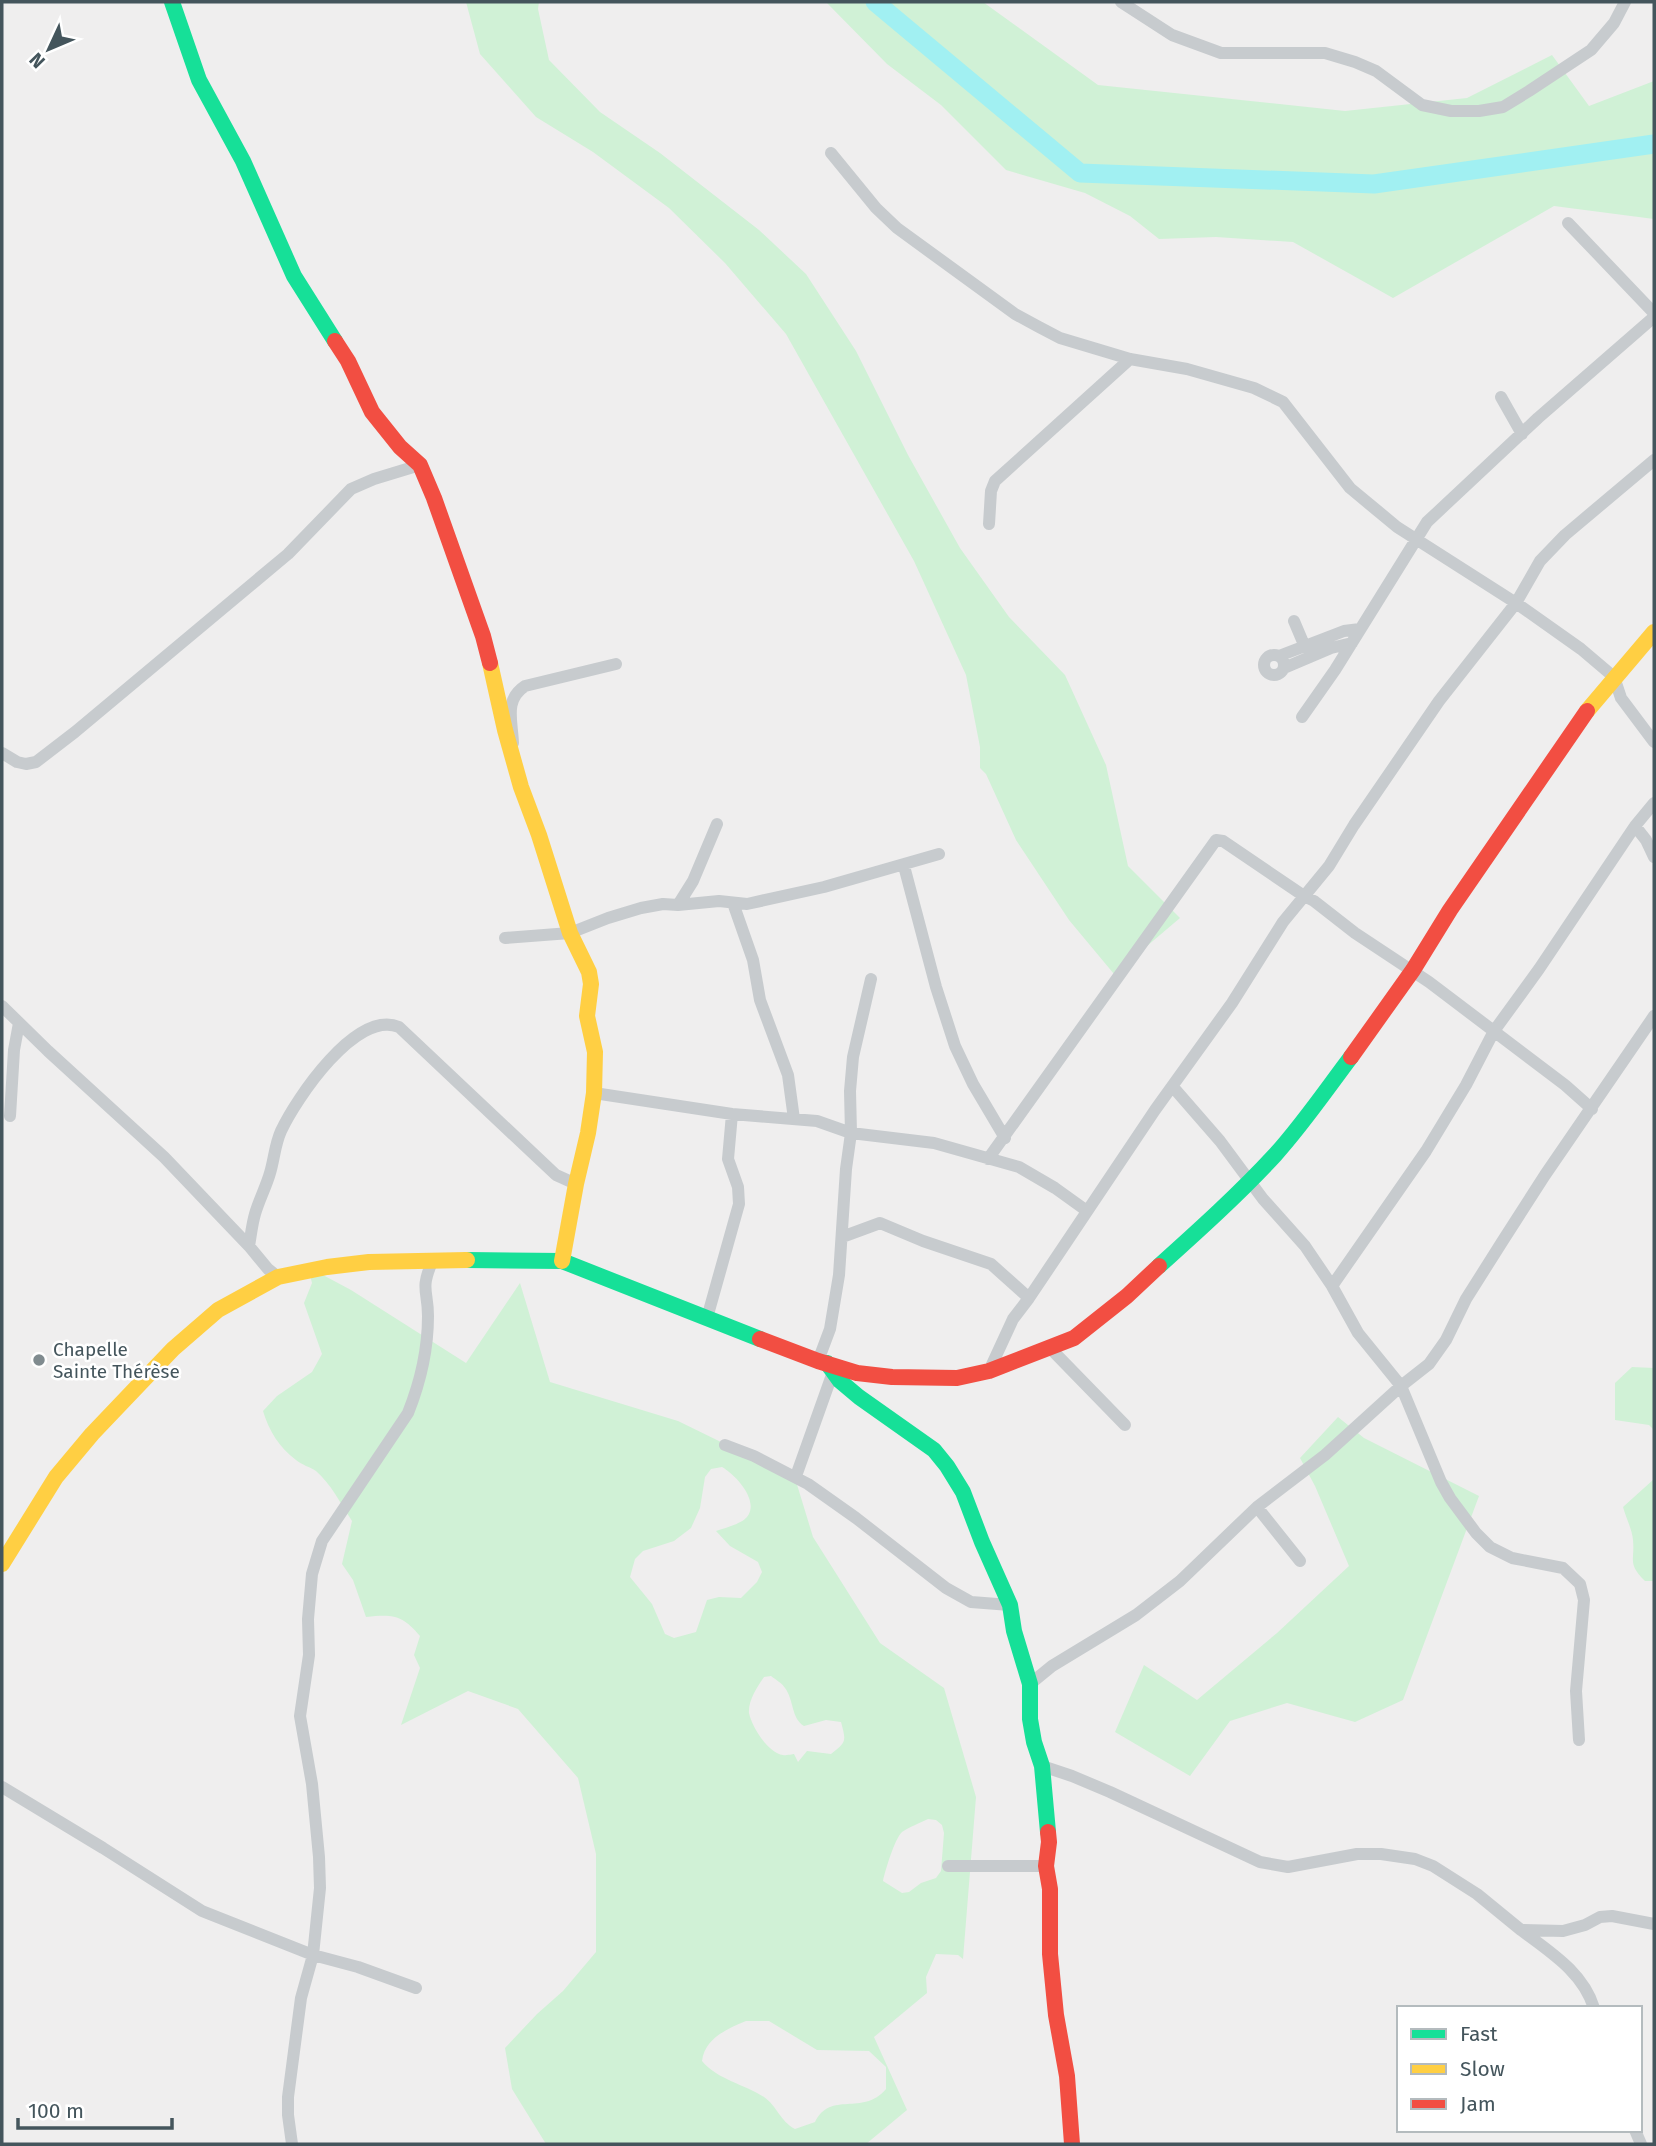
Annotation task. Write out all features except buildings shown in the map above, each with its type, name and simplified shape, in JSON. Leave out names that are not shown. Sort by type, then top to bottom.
[{"type":"street","points":[[172,2],[199,80],[243,161],[294,276],[348,361],[372,412],[400,447],[420,465],[483,636],[514,764],[570,933],[589,972],[591,985],[587,1016],[594,1052],[594,1093],[562,1261]]},
{"type":"street","points":[[1121,2],[1172,35],[1221,53],[1325,53],[1376,71],[1422,105],[1451,111],[1479,111],[1503,107],[1591,50],[1614,23],[1625,2]]},
{"type":"street","points":[[831,153],[876,208],[897,228],[1015,314],[1060,338],[1130,359],[1187,369],[1254,388],[1283,402],[1350,488],[1397,527],[1516,603],[1581,649],[1614,677],[1621,698],[1654,742]]},
{"type":"street","points":[[1302,717],[1335,670],[1427,522],[1654,315],[1568,223]]},
{"type":"street","points":[[989,524],[991,491],[995,481],[1130,359]]},
{"type":"street","points":[[1501,397],[1522,434]]},
{"type":"street","points":[[989,1371],[1013,1319],[1232,1003],[1283,922],[1329,866],[1354,825],[1440,701],[1516,603],[1540,561],[1565,535],[1654,460]]},
{"type":"street","points":[[2,753],[17,762],[36,762],[278,562],[351,489],[420,465]]},
{"type":"street","points":[[1294,621],[1306,647]]},
{"type":"street","points":[[1352,643],[1281,662],[1306,647],[1344,631],[1360,629]]},
{"type":"street","points":[[2,1564],[56,1477],[92,1434],[165,1358],[218,1311],[278,1277],[348,1263],[476,1259],[562,1261],[826,1365],[857,1373],[916,1378],[957,1378],[989,1371],[1051,1349],[1073,1338],[1127,1296],[1249,1181],[1310,1113],[1413,970],[1495,843],[1583,716],[1654,632]]},
{"type":"street","points":[[514,764],[511,702],[513,695],[525,686],[616,664]]},
{"type":"street","points":[[1332,1286],[1426,1151],[1466,1085],[1494,1031],[1635,826],[1654,803]]},
{"type":"street","points":[[678,905],[693,881],[717,824]]},
{"type":"street","points":[[1635,826],[1654,857]]},
{"type":"street","points":[[988,1159],[1216,839],[1314,901],[1355,933],[1413,970],[1565,1085],[1591,1109]]},
{"type":"street","points":[[505,938],[570,933],[641,908],[663,904],[719,901],[747,904],[904,866],[939,854]]},
{"type":"street","points":[[904,866],[954,1046],[1005,1138]]},
{"type":"street","points":[[733,902],[753,960],[760,1000],[789,1075],[794,1119]]},
{"type":"street","points":[[796,1476],[826,1365],[839,1275],[851,1133],[850,1091],[853,1057],[871,979]]},
{"type":"street","points":[[2,1006],[164,1157],[278,1277]]},
{"type":"street","points":[[1030,1684],[1052,1666],[1136,1615],[1180,1581],[1257,1507],[1325,1455],[1429,1364],[1446,1340],[1466,1299],[1545,1175],[1654,1016]]},
{"type":"street","points":[[10,1116],[19,1023]]},
{"type":"street","points":[[249,1246],[255,1214],[282,1130],[309,1085],[345,1044],[382,1024],[399,1027],[556,1175],[576,1184]]},
{"type":"street","points":[[1173,1087],[1220,1141],[1284,1224],[1305,1246],[1332,1286],[1358,1333],[1401,1386],[1441,1482],[1476,1533],[1490,1546],[1512,1558],[1563,1568],[1580,1584],[1584,1600],[1576,1690],[1579,1740]]},
{"type":"street","points":[[594,1093],[732,1114],[817,1121],[851,1133],[934,1143],[1019,1167],[1087,1211]]},
{"type":"street","points":[[707,1318],[739,1204],[738,1187],[728,1159],[732,1114]]},
{"type":"street","points":[[842,1237],[880,1223],[991,1264],[1029,1298]]},
{"type":"street","points":[[292,2144],[288,2097],[301,1998],[313,1955],[320,1888],[312,1784],[300,1716],[309,1655],[308,1619],[312,1574],[322,1541],[408,1413],[415,1396],[424,1358],[428,1314],[425,1278],[432,1262]]},
{"type":"street","points":[[1051,1349],[1125,1425]]},
{"type":"street","points":[[826,1365],[859,1397],[934,1450],[947,1466],[963,1492],[1010,1605],[1014,1631],[1030,1684],[1030,1719],[1042,1766],[1049,1842],[1046,1866],[1050,1889],[1050,1954],[1056,2015],[1067,2076],[1072,2144]]},
{"type":"street","points":[[725,1445],[796,1476],[856,1518],[946,1588],[971,1602],[1010,1605]]},
{"type":"street","points":[[1257,1507],[1300,1561]]},
{"type":"street","points":[[1042,1766],[1110,1792],[1260,1862],[1288,1867],[1357,1854],[1415,1858],[1433,1866],[1477,1894],[1562,1960],[1576,1976],[1593,2006]]},
{"type":"street","points":[[2,1787],[201,1911],[313,1955],[358,1966],[416,1988]]},
{"type":"street","points":[[948,1866],[1046,1866]]},
{"type":"street","points":[[1521,1930],[1563,1931],[1585,1925],[1600,1917],[1612,1916],[1654,1924]]},
{"type":"green space","points":[[466,2],[539,2],[538,9],[549,60],[600,112],[660,153],[759,230],[806,274],[856,351],[908,455],[960,548],[1009,617],[1065,675],[1106,765],[1128,866],[1180,918],[1114,974],[1069,920],[1016,840],[986,774],[980,768],[980,747],[966,675],[914,561],[786,334],[725,263],[669,208],[593,152],[536,117],[480,54]]},
{"type":"green space","points":[[826,2],[983,2],[1098,85],[1345,111],[1467,98],[1552,55],[1589,106],[1654,81],[1654,219],[1554,206],[1393,298],[1293,242],[1216,237],[1159,239],[1130,216],[1085,193],[1006,170],[941,105],[887,64]]},
{"type":"green space","points":[[308,1267],[351,1290],[466,1363],[520,1283],[550,1382],[678,1421],[795,1478],[813,1537],[880,1643],[944,1688],[976,1797],[963,1959],[958,1955],[936,1954],[926,1977],[927,1993],[874,2037],[907,2110],[866,2144],[546,2144],[512,2089],[505,2048],[563,1991],[596,1952],[596,1854],[578,1778],[518,1709],[468,1691],[401,1725],[420,1668],[414,1655],[420,1636],[397,1618],[366,1617],[353,1580],[342,1564],[352,1521],[336,1494],[321,1476],[296,1460],[280,1444],[263,1411],[277,1396],[312,1372],[322,1354],[304,1303],[312,1283]],"holes":[[[722,1467],[734,1476],[745,1489],[751,1504],[747,1517],[733,1526],[716,1531],[730,1546],[758,1562],[762,1572],[757,1582],[741,1598],[719,1597],[707,1600],[696,1632],[674,1638],[665,1634],[652,1604],[630,1577],[635,1559],[643,1551],[674,1541],[691,1528],[700,1508],[705,1477],[711,1469]],[[771,1676],[784,1686],[797,1718],[804,1726],[826,1720],[841,1722],[844,1741],[840,1747],[831,1754],[807,1751],[798,1762],[794,1754],[777,1753],[766,1745],[749,1713],[751,1699],[764,1677]],[[928,1819],[936,1820],[942,1825],[944,1833],[941,1871],[936,1878],[902,1893],[883,1881],[896,1841],[902,1832]],[[746,2021],[769,2021],[817,2050],[869,2051],[886,2067],[886,2089],[867,2101],[829,2107],[815,2122],[795,2129],[764,2097],[723,2077],[702,2061],[707,2046],[725,2031]]]},
{"type":"green space","points":[[1632,1367],[1654,1368],[1654,1430],[1649,1425],[1615,1420],[1615,1383]]},
{"type":"green space","points":[[1338,1417],[1364,1438],[1479,1496],[1403,1700],[1355,1722],[1287,1703],[1230,1721],[1190,1776],[1115,1732],[1144,1665],[1197,1700],[1277,1633],[1349,1566],[1300,1458]]},
{"type":"green space","points":[[1654,1479],[1654,1581],[1645,1581],[1634,1566],[1632,1536],[1623,1507]]},
{"type":"waterway","points":[[875,2],[1080,173],[1374,184],[1654,144]]},
{"type":"traffic: fast","points":[[172,2],[199,80],[243,161],[294,276],[335,341]]},
{"type":"traffic: fast","points":[[1159,1266],[1275,1155],[1351,1057]]},
{"type":"traffic: fast","points":[[467,1260],[562,1261],[760,1339]]},
{"type":"traffic: fast","points":[[827,1363],[840,1381],[859,1397],[934,1450],[963,1492],[1010,1605],[1014,1631],[1030,1684],[1030,1719],[1042,1766],[1048,1832]]},
{"type":"traffic: slow","points":[[1587,711],[1654,632]]},
{"type":"traffic: slow","points":[[490,663],[521,787],[570,933],[589,972],[591,984],[587,1016],[595,1052],[594,1093],[562,1261]]},
{"type":"traffic: slow","points":[[2,1564],[56,1477],[92,1434],[173,1349],[218,1310],[278,1277],[327,1267],[369,1262],[467,1260]]},
{"type":"traffic: jam","points":[[335,341],[348,361],[372,412],[400,447],[420,465],[483,636],[490,663]]},
{"type":"traffic: jam","points":[[1351,1057],[1413,970],[1450,910],[1587,711]]},
{"type":"traffic: jam","points":[[760,1339],[857,1373],[892,1377],[957,1378],[989,1371],[1074,1338],[1127,1296],[1159,1266]]},
{"type":"traffic: jam","points":[[1048,1832],[1046,1866],[1050,1889],[1050,1954],[1056,2015],[1067,2076],[1072,2144]]},
{"type":"place","name":"Chapelle Sainte Thérèse","points":[[39,1360]]}]
